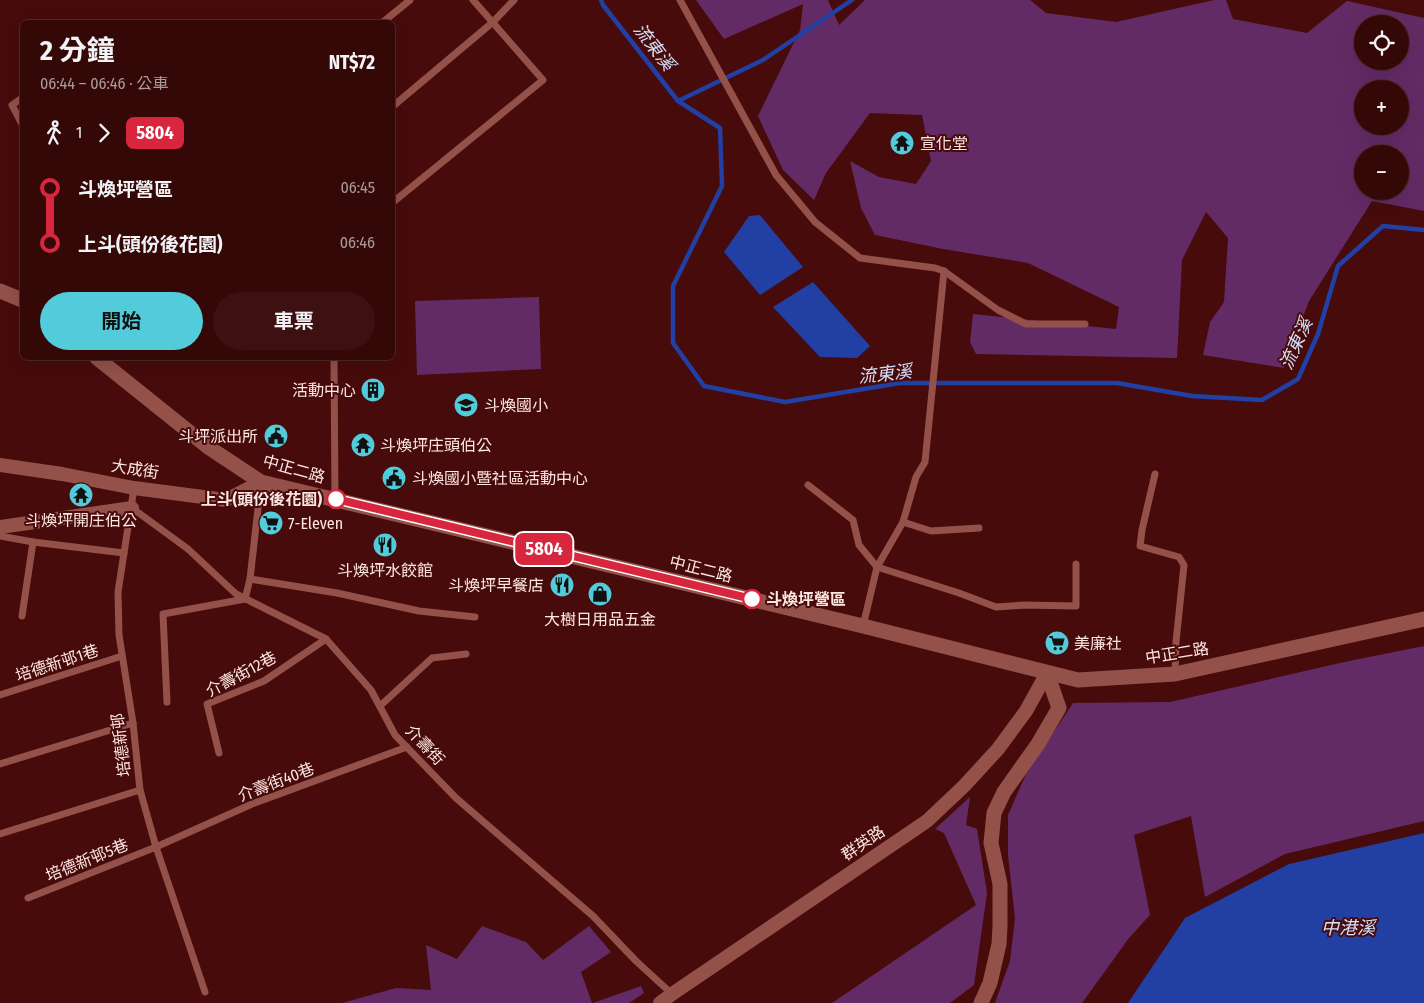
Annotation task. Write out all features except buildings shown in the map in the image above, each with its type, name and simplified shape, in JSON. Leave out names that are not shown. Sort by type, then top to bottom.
[{"type":"main road","points":[[0,291],[20,299]]},
{"type":"main road","name":"中正二路","points":[[99,360],[208,447],[262,482],[862,626],[1078,680],[1175,674],[1424,619]]},
{"type":"main road","points":[[981,1003],[990,983],[999,944],[1000,884],[992,843],[994,813],[1004,792],[1038,744],[1059,708],[1047,673]]},
{"type":"street","name":"大成街","points":[[0,466],[62,474],[134,488],[226,500],[262,482]]},
{"type":"street","points":[[0,527],[132,508]]},
{"type":"street","name":"群英路","points":[[660,1003],[927,821],[998,750],[1026,711],[1047,673]]},
{"type":"lane","points":[[385,20],[410,0]]},
{"type":"lane","points":[[395,201],[544,80],[473,0]]},
{"type":"lane","points":[[395,104],[493,22],[514,0]]},
{"type":"lane","points":[[680,0],[776,175],[815,222],[860,258],[935,268],[944,271],[998,310],[1026,324],[1085,324]]},
{"type":"lane","points":[[20,99],[12,105],[20,120]]},
{"type":"lane","points":[[862,626],[878,567],[903,522],[916,477],[925,462],[944,271]]},
{"type":"lane","points":[[334,360],[336,499]]},
{"type":"lane","points":[[1156,474],[1142,530],[1140,546],[1179,557],[1184,565],[1176,642],[1175,674]]},
{"type":"lane","points":[[167,702],[163,614],[245,598],[250,579],[262,482]]},
{"type":"lane","points":[[808,485],[853,520],[859,545],[878,567],[996,607],[1025,605],[1076,606],[1076,564]]},
{"type":"lane","name":"培德新邨","points":[[134,488],[118,592],[119,634],[133,722],[140,790],[156,847],[205,992]]},
{"type":"lane","name":"介壽街","points":[[132,508],[188,549],[236,594],[326,639],[371,690],[395,735],[456,798],[593,916],[636,961],[672,994]]},
{"type":"lane","points":[[903,522],[931,531],[980,528]]},
{"type":"lane","points":[[0,536],[124,553]]},
{"type":"lane","points":[[22,616],[33,542]]},
{"type":"lane","points":[[250,579],[336,593],[419,611],[475,617]]},
{"type":"lane","name":"介壽街12巷","points":[[219,753],[207,704],[264,681],[326,639]]},
{"type":"lane","points":[[380,706],[432,658],[466,654]]},
{"type":"lane","name":"培德新邨1巷","points":[[0,696],[122,656]]},
{"type":"lane","points":[[0,764],[133,722]]},
{"type":"lane","name":"介壽街40巷","points":[[156,847],[252,804],[407,747]]},
{"type":"lane","points":[[0,834],[140,790]]},
{"type":"lane","name":"培德新邨5巷","points":[[28,898],[156,847]]},
{"type":"shaded area","points":[[696,0],[828,0],[839,25],[865,0],[1030,0],[1046,13],[1116,22],[1214,0],[1226,0],[1233,19],[1307,33],[1347,1],[1424,18],[1424,211],[1372,201],[1309,301],[1284,368],[1203,355],[1210,322],[1224,302],[1228,238],[1206,212],[1182,260],[1177,358],[976,354],[970,342],[973,314],[1116,329],[1119,307],[1028,263],[943,249],[875,235],[861,208],[850,161],[879,177],[916,184],[931,161],[922,115],[870,113],[826,173],[814,200],[783,170],[758,116],[800,30],[803,4],[724,39]]},
{"type":"shaded area","points":[[539,297],[541,369],[417,375],[415,301]]},
{"type":"shaded area","points":[[1424,646],[1424,821],[1285,854],[1205,897],[1191,816],[1134,835],[1150,915],[1129,938],[1082,1003],[995,1003],[1010,961],[1015,918],[1008,855],[1008,815],[1026,774],[1073,703],[1170,702]]},
{"type":"shaded area","points":[[970,797],[966,825],[977,829],[987,893],[974,985],[950,1003],[832,1003],[976,905],[944,833],[935,829]]},
{"type":"shaded area","points":[[482,926],[526,942],[543,960],[589,926],[611,952],[581,972],[592,1003],[342,1003],[396,988],[431,990],[426,945],[457,959]]},
{"type":"shaded area","points":[[641,986],[644,993],[629,1003],[593,1003]]},
{"type":"water","points":[[760,215],[803,267],[760,295],[724,252],[749,216]]},
{"type":"water","points":[[813,282],[870,346],[857,358],[820,357],[773,307]]},
{"type":"water","name":"中港溪","points":[[1424,833],[1424,1003],[1128,1003],[1185,918],[1289,864]]},
{"type":"waterway","name":"流東溪","points":[[601,0],[678,101],[720,128],[722,186],[673,286],[673,343],[704,386],[785,402],[900,383],[1117,383],[1192,396],[1262,400],[1298,379],[1318,334],[1338,266],[1383,226],[1424,230]]},
{"type":"waterway","points":[[678,101],[763,60],[852,0]]},
{"type":"bus line","name":"5804","points":[[336,499],[752,599]]},
{"type":"place","name":"宣化堂","points":[[902,143]]},
{"type":"place","name":"活動中心","points":[[373,390]]},
{"type":"place","name":"斗煥國小","points":[[466,405]]},
{"type":"place","name":"斗坪派出所","points":[[276,436]]},
{"type":"place","name":"斗煥坪庄頭伯公","points":[[363,445]]},
{"type":"place","name":"斗煥國小暨社區活動中心","points":[[394,478]]},
{"type":"place","name":"斗煥坪開庄伯公","points":[[81,495]]},
{"type":"place","name":"上斗(頭份後花園)","points":[[336,499]]},
{"type":"place","name":"7-Eleven","points":[[271,523]]},
{"type":"place","name":"斗煥坪水餃館","points":[[385,545]]},
{"type":"place","name":"斗煥坪早餐店","points":[[562,585]]},
{"type":"place","name":"大樹日用品五金","points":[[600,594]]},
{"type":"place","name":"斗煥坪營區","points":[[752,599]]},
{"type":"place","name":"美廉社","points":[[1057,643]]}]
